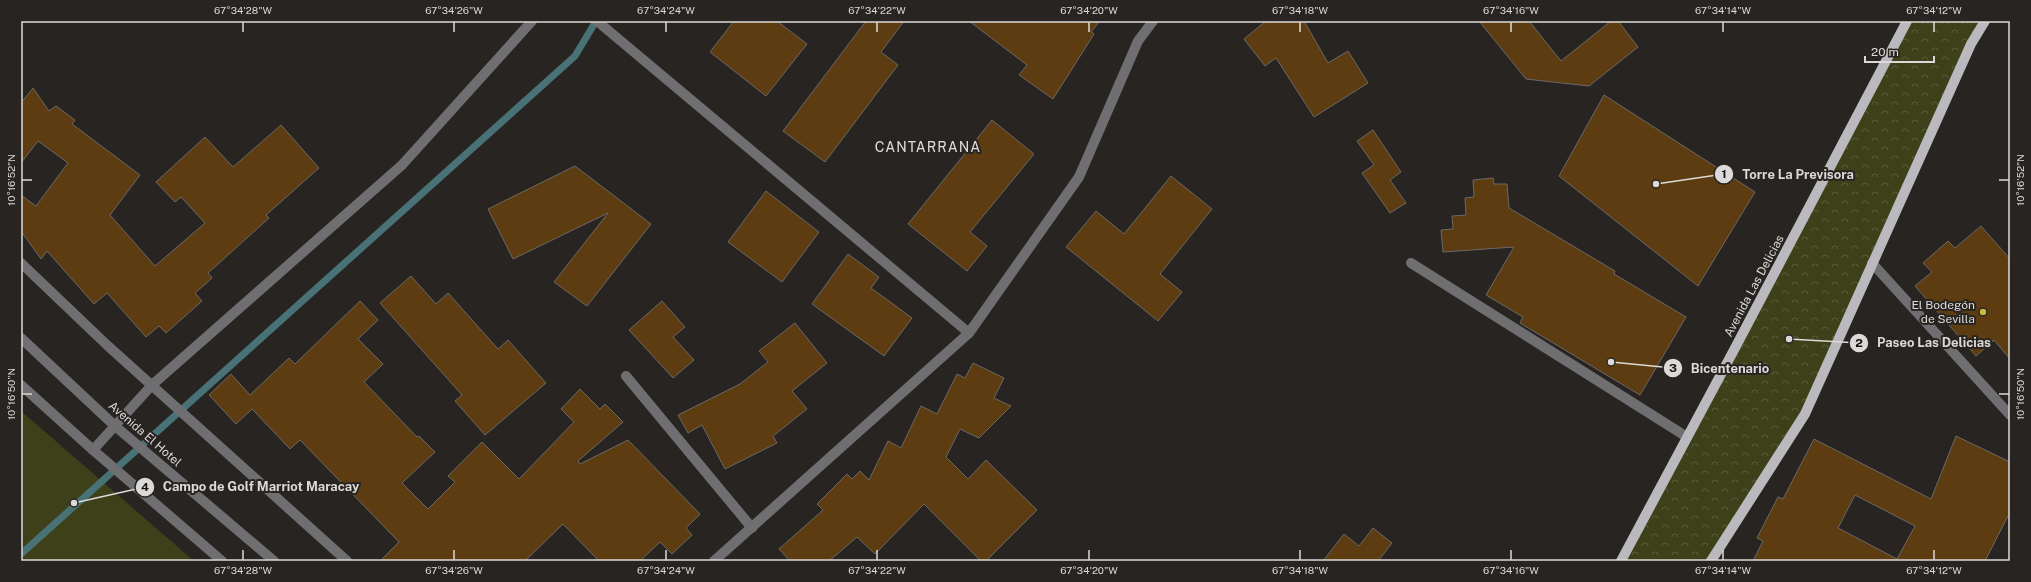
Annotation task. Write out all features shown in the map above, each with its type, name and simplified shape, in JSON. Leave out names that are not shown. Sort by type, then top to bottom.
[{"type":"main road","name":"Avenida Las Delicias","points":[[1621,561],[1907,21]]},
{"type":"main road","points":[[1711,561],[1805,414],[1971,44],[1985,21]]},
{"type":"street","points":[[93,450],[152,385],[402,165],[532,21]]},
{"type":"street","points":[[597,21],[969,333]]},
{"type":"street","points":[[714,561],[969,333],[1079,177],[1138,41],[1153,21]]},
{"type":"street","points":[[21,263],[108,346],[347,561]]},
{"type":"street","points":[[1411,263],[1687,437]]},
{"type":"street","points":[[1872,263],[2010,415]]},
{"type":"street","name":"Avenida El Hotel","points":[[21,338],[115,426],[274,561]]},
{"type":"street","points":[[626,376],[752,528]]},
{"type":"street","points":[[21,385],[93,450],[222,561]]},
{"type":"green space","points":[[1907,21],[1985,21],[1805,414],[1711,561],[1621,561]]},
{"type":"green space","points":[[21,411],[194,561],[21,561]]},
{"type":"building","points":[[734,21],[777,21],[807,44],[766,96],[710,52]]},
{"type":"building","points":[[866,21],[904,21],[881,52],[898,65],[825,162],[783,131]]},
{"type":"building","points":[[969,21],[1100,21],[1091,32],[1094,34],[1053,99],[1019,75],[1027,65]]},
{"type":"building","points":[[1266,21],[1304,21],[1328,63],[1348,51],[1368,83],[1314,117],[1276,58],[1265,66],[1244,39]]},
{"type":"building","points":[[1479,21],[1529,21],[1561,61],[1611,21],[1618,21],[1638,47],[1589,86],[1526,79]]},
{"type":"building","points":[[33,88],[49,111],[56,106],[75,120],[72,124],[140,175],[110,215],[155,266],[205,223],[181,197],[175,202],[156,182],[205,137],[233,167],[281,125],[319,168],[266,215],[269,218],[208,273],[212,278],[195,293],[202,301],[166,333],[159,326],[146,337],[107,293],[94,304],[47,251],[41,259],[21,231],[21,195],[36,206],[68,163],[38,141],[21,163],[21,103]]},
{"type":"building","points":[[1604,95],[1755,192],[1698,286],[1559,176]]},
{"type":"building","points":[[992,120],[1034,154],[970,232],[987,246],[967,271],[908,224]]},
{"type":"building","points":[[1373,130],[1401,172],[1390,180],[1406,203],[1390,213],[1362,173],[1374,165],[1357,141]]},
{"type":"building","points":[[575,166],[651,224],[587,306],[554,282],[608,213],[513,259],[488,209]]},
{"type":"building","points":[[1171,176],[1212,209],[1160,274],[1182,292],[1158,321],[1066,247],[1096,211],[1124,234]]},
{"type":"building","points":[[1493,178],[1494,184],[1507,184],[1509,208],[1615,271],[1614,274],[1686,317],[1640,395],[1520,323],[1523,317],[1486,295],[1514,247],[1443,252],[1441,230],[1453,229],[1452,216],[1466,215],[1465,198],[1474,197],[1473,180]]},
{"type":"building","points":[[766,191],[819,232],[782,282],[728,242]]},
{"type":"building","points":[[1981,226],[2010,259],[2010,359],[1994,340],[1976,356],[1915,286],[1932,272],[1923,263],[1948,241],[1955,248]]},
{"type":"building","points":[[848,254],[879,277],[871,288],[912,318],[884,356],[812,304]]},
{"type":"building","points":[[411,276],[436,304],[448,293],[498,349],[508,340],[546,383],[485,435],[455,401],[462,395],[380,303]]},
{"type":"building","points":[[360,301],[378,320],[358,339],[383,364],[364,382],[417,437],[419,436],[435,452],[402,483],[428,509],[455,482],[448,476],[482,442],[519,479],[574,422],[561,409],[580,389],[600,409],[605,404],[623,422],[578,461],[580,464],[628,440],[700,514],[686,528],[692,535],[672,554],[660,542],[640,561],[599,561],[563,524],[525,561],[380,561],[399,542],[300,440],[290,449],[252,409],[236,424],[209,395],[231,374],[250,395],[289,358],[295,364]]},
{"type":"building","points":[[662,301],[685,327],[673,337],[694,360],[673,378],[629,330]]},
{"type":"building","points":[[795,323],[827,363],[792,391],[807,409],[773,436],[777,443],[725,469],[702,425],[688,433],[678,415],[740,384],[768,362],[759,351]]},
{"type":"building","points":[[973,363],[1004,378],[994,398],[1011,406],[979,438],[960,429],[946,457],[968,479],[986,460],[1037,510],[986,561],[981,561],[924,504],[875,554],[857,537],[829,561],[790,561],[779,549],[823,510],[817,504],[847,474],[852,479],[860,471],[869,480],[888,441],[901,448],[921,406],[937,414],[957,374],[965,378]]},
{"type":"building","points":[[1956,436],[2010,462],[2010,512],[1985,561],[1753,561],[1763,541],[1757,538],[1778,497],[1783,499],[1814,439],[1931,499]],"holes":[[[1855,495],[1915,526],[1897,559],[1838,528]]]},
{"type":"building","points":[[1373,528],[1392,543],[1378,561],[1323,561],[1344,534],[1359,546]]},
{"type":"waterway","points":[[21,554],[575,56],[596,21]]},
{"type":"place","name":"Torre La Previsora","points":[[1656,184]]},
{"type":"place","name":"El Bodegón de Sevilla","points":[[1983,312]]},
{"type":"place","name":"Paseo Las Delicias","points":[[1789,339]]},
{"type":"place","name":"Bicentenario","points":[[1611,362]]},
{"type":"place","name":"Campo de Golf Marriot Maracay","points":[[74,503]]},
{"type":"district","name":"CANTARRANA","points":[[928,147]]}]
